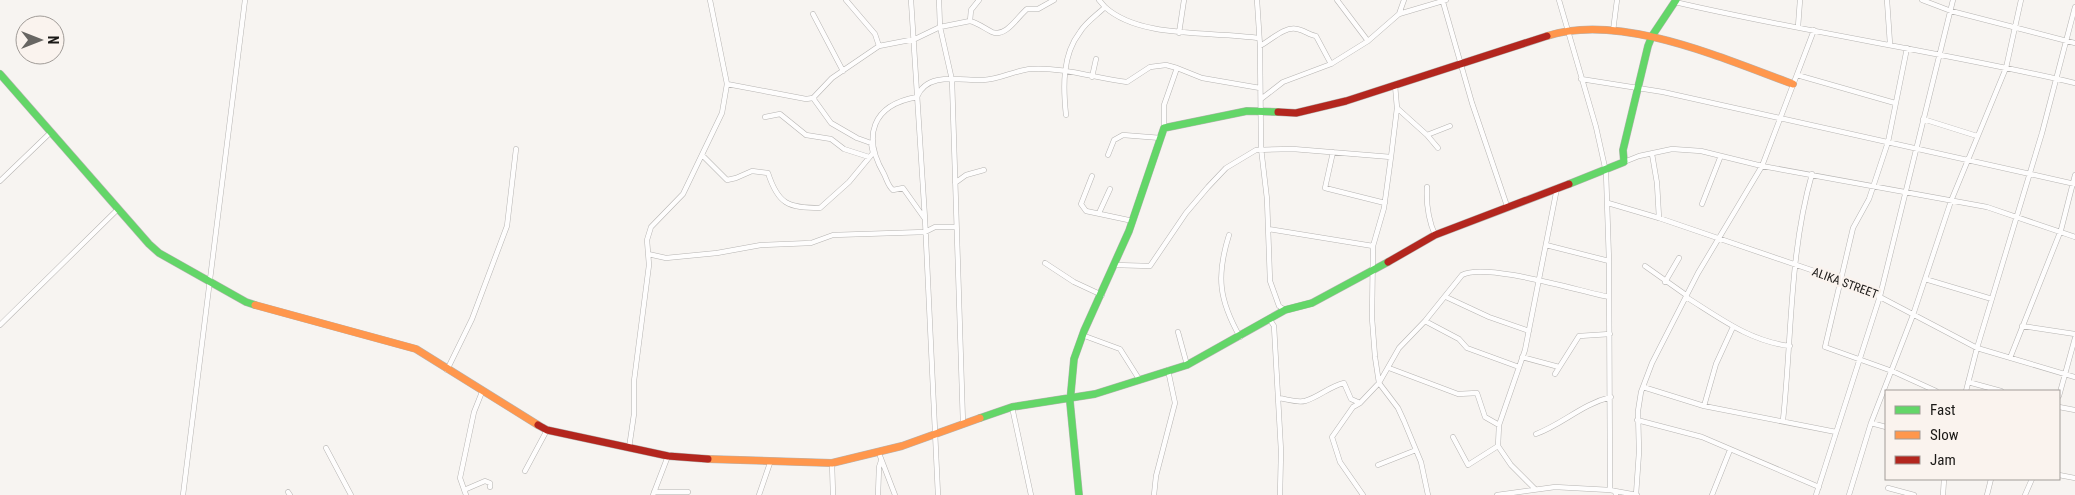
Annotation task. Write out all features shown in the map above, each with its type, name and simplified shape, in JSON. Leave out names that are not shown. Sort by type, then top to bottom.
[{"type":"street","points":[[183,495],[245,0]]},
{"type":"street","points":[[628,448],[634,414],[634,381],[648,254],[647,240],[651,227],[683,194],[722,113],[727,84],[710,0]]},
{"type":"street","points":[[846,0],[875,34],[879,46]]},
{"type":"street","points":[[911,0],[915,39],[925,219],[938,495]]},
{"type":"street","points":[[939,0],[940,27],[952,80],[963,424]]},
{"type":"street","points":[[970,20],[971,10],[980,0]]},
{"type":"street","points":[[1044,6],[1045,0]]},
{"type":"street","points":[[727,84],[806,99],[813,98],[832,78],[879,46],[915,39],[940,27],[970,20],[993,32],[999,33],[1009,27],[1027,9],[1044,6],[1054,0]]},
{"type":"street","points":[[1098,0],[1122,20],[1179,33],[1228,34],[1258,38]]},
{"type":"street","points":[[1179,33],[1184,0]]},
{"type":"street","points":[[1256,0],[1260,46],[1261,148],[1270,280],[1279,306],[1285,310]]},
{"type":"street","points":[[1337,0],[1368,41]]},
{"type":"street","points":[[1400,14],[1404,0]]},
{"type":"street","points":[[1559,0],[1596,127],[1606,172],[1610,261],[1609,297],[1614,492]]},
{"type":"street","points":[[1613,30],[1617,0]]},
{"type":"street","points":[[1798,27],[1800,0]]},
{"type":"street","points":[[1887,0],[1890,44]]},
{"type":"street","points":[[1922,0],[1950,11],[2075,43]]},
{"type":"street","points":[[1816,495],[1861,360],[1880,296],[1953,0]]},
{"type":"street","points":[[1849,495],[1872,423],[1913,315],[1951,201],[2006,68],[2021,0]]},
{"type":"street","points":[[1261,99],[1283,82],[1331,64],[1368,41],[1400,14],[1444,1],[1474,111],[1507,206]]},
{"type":"street","points":[[1624,162],[1623,150],[1637,88],[1652,36],[1676,1],[1735,16],[1890,44],[2075,83]]},
{"type":"street","points":[[1066,115],[1064,94],[1065,71],[1079,32],[1105,7]]},
{"type":"street","points":[[1966,390],[2057,78],[2075,7]]},
{"type":"street","points":[[813,14],[843,71]]},
{"type":"street","points":[[1260,46],[1287,29],[1299,29],[1316,36],[1331,64]]},
{"type":"street","points":[[1164,128],[1234,113],[1261,111],[1296,113],[1346,101],[1568,29],[1613,30],[1652,36],[1701,51],[1793,84]]},
{"type":"street","points":[[1497,495],[1554,487],[1636,495],[1639,452],[1637,420],[1643,387],[1652,363],[1686,296],[1762,166],[1814,30]]},
{"type":"street","points":[[1907,48],[1888,142],[1873,187],[1853,228],[1825,347],[1892,371],[1934,390]]},
{"type":"street","points":[[1092,76],[1096,59]]},
{"type":"street","points":[[917,97],[919,92],[930,82],[938,79],[986,80],[1030,69],[1065,71],[1126,82],[1150,67],[1178,68],[1202,78],[1260,88]]},
{"type":"street","points":[[1080,495],[1072,396],[1072,368],[1082,335],[1102,295],[1133,221],[1164,128],[1164,105],[1178,68]]},
{"type":"street","points":[[0,74],[159,254],[246,302],[265,309],[416,349],[522,417],[547,430],[668,456],[770,463],[832,463],[889,450],[1012,407],[1111,390],[1139,379],[1186,365],[1240,337],[1285,310],[1312,303],[1372,272],[1435,235],[1507,206],[1606,172],[1624,162],[1672,149],[1701,151],[1720,158],[1986,207],[2018,215],[2075,237]]},
{"type":"street","points":[[1797,75],[1895,103]]},
{"type":"street","points":[[1581,79],[1637,88],[1780,118],[2074,184]]},
{"type":"street","points":[[1395,85],[1397,108],[1391,157],[1384,203],[1373,246],[1372,318],[1379,383],[1398,408],[1423,468],[1423,481],[1428,495]]},
{"type":"street","points":[[702,156],[727,180],[752,171],[768,173],[774,192],[782,202],[808,208],[820,208],[849,182],[873,153],[873,134],[877,118],[900,100],[917,97]]},
{"type":"street","points":[[813,98],[831,123],[857,138],[871,143],[873,153],[889,187],[893,190],[903,188],[925,219]]},
{"type":"street","points":[[1397,108],[1427,135],[1438,148]]},
{"type":"street","points":[[765,117],[780,114],[806,135],[830,139],[844,149],[869,158]]},
{"type":"street","points":[[1923,119],[1977,136]]},
{"type":"street","points":[[1427,135],[1450,126]]},
{"type":"street","points":[[0,181],[51,132]]},
{"type":"street","points":[[1108,155],[1114,140],[1123,135],[1161,138]]},
{"type":"street","points":[[1115,265],[1150,266],[1208,187],[1226,168],[1261,148],[1391,157]]},
{"type":"street","points":[[447,370],[472,319],[507,226],[516,150]]},
{"type":"street","points":[[1333,152],[1325,188],[1384,203]]},
{"type":"street","points":[[1652,154],[1657,183],[1659,218]]},
{"type":"street","points":[[1702,204],[1720,158]]},
{"type":"street","points":[[955,183],[966,175],[984,170]]},
{"type":"street","points":[[1783,420],[1796,265],[1807,192],[1812,174]]},
{"type":"street","points":[[2010,358],[2060,230],[2075,175]]},
{"type":"street","points":[[1092,176],[1081,204],[1086,211],[1133,221]]},
{"type":"street","points":[[1427,187],[1426,205],[1429,222],[1435,235]]},
{"type":"street","points":[[1535,489],[1511,465],[1498,446],[1499,425],[1507,396],[1520,367],[1558,188]]},
{"type":"street","points":[[1099,213],[1110,189]]},
{"type":"street","name":"ALIKA STREET","points":[[1608,203],[1659,218],[1841,280],[1880,296],[1977,348],[2075,377]]},
{"type":"street","points":[[0,325],[118,209]]},
{"type":"street","points":[[648,254],[666,258],[699,253],[717,253],[761,245],[811,243],[833,235],[925,232],[935,227],[956,226]]},
{"type":"street","points":[[1268,229],[1373,246]]},
{"type":"street","points":[[1230,235],[1224,252],[1220,282],[1223,300],[1229,317],[1240,337]]},
{"type":"street","points":[[1546,245],[1610,261]]},
{"type":"street","points":[[1665,282],[1679,258]]},
{"type":"street","points":[[1045,263],[1074,282],[1102,295]]},
{"type":"street","points":[[1645,266],[1665,282],[1733,328],[1758,340],[1790,346]]},
{"type":"street","points":[[1363,495],[1340,462],[1332,437],[1345,417],[1379,383],[1399,348],[1446,297],[1462,275],[1470,271],[1496,273],[1609,297]]},
{"type":"street","points":[[1925,280],[1992,299]]},
{"type":"street","points":[[1446,297],[1489,317],[1528,331]]},
{"type":"street","points":[[1270,320],[1274,326],[1281,451],[1280,495]]},
{"type":"street","points":[[1425,321],[1459,339],[1467,348],[1520,367]]},
{"type":"street","points":[[2022,326],[2075,334]]},
{"type":"street","points":[[1704,406],[1716,364],[1733,328]]},
{"type":"street","points":[[1178,332],[1186,365]]},
{"type":"street","points":[[1555,374],[1579,336],[1610,334]]},
{"type":"street","points":[[1082,335],[1120,349],[1139,379]]},
{"type":"street","points":[[2060,392],[2075,338]]},
{"type":"street","points":[[1522,357],[1558,367]]},
{"type":"street","points":[[1388,368],[1458,394],[1476,393],[1485,417],[1499,425]]},
{"type":"street","points":[[1154,495],[1156,476],[1175,403],[1168,370]]},
{"type":"street","points":[[1968,382],[1997,390]]},
{"type":"street","points":[[1278,398],[1295,402],[1305,401],[1344,383],[1351,398],[1360,403]]},
{"type":"street","points":[[1643,387],[1704,406],[1783,420],[1836,432]]},
{"type":"street","points":[[482,392],[474,412],[460,478],[465,493],[485,481],[488,481],[490,487]]},
{"type":"street","points":[[1536,434],[1561,423],[1587,405],[1611,397]]},
{"type":"street","points":[[1012,407],[1032,495]]},
{"type":"street","points":[[2060,407],[2075,410]]},
{"type":"street","points":[[1637,420],[1702,437],[1819,487]]},
{"type":"street","points":[[1872,423],[1885,427]]},
{"type":"street","points":[[525,471],[547,430]]},
{"type":"street","points":[[1453,437],[1468,465],[1498,446]]},
{"type":"street","points":[[326,448],[351,495]]},
{"type":"street","points":[[878,495],[880,459],[889,450]]},
{"type":"street","points":[[1378,465],[1416,450]]},
{"type":"street","points":[[1712,495],[1730,450]]},
{"type":"street","points":[[871,455],[880,459],[895,495]]},
{"type":"street","points":[[668,456],[654,493],[688,492]]},
{"type":"street","points":[[759,495],[770,463]]},
{"type":"street","points":[[832,463],[833,495]]},
{"type":"street","points":[[2060,474],[2075,478]]},
{"type":"street","points":[[1943,495],[1944,480]]},
{"type":"street","points":[[1987,495],[1991,480]]},
{"type":"street","points":[[2025,495],[2032,480]]},
{"type":"street","points":[[1888,488],[1914,495]]},
{"type":"traffic: fast","points":[[1569,184],[1624,162],[1623,150],[1648,46],[1652,36],[1676,0]]},
{"type":"traffic: fast","points":[[0,74],[149,244],[159,253],[246,302],[255,305]]},
{"type":"traffic: fast","points":[[1079,495],[1070,402],[1074,359],[1084,331],[1129,231],[1164,128],[1247,111],[1278,112]]},
{"type":"traffic: fast","points":[[980,418],[1012,407],[1095,394],[1187,365],[1285,310],[1312,303],[1388,262]]},
{"type":"traffic: slow","points":[[1547,36],[1576,30],[1607,30],[1639,34],[1704,51],[1793,84]]},
{"type":"traffic: slow","points":[[255,305],[416,349],[538,425]]},
{"type":"traffic: slow","points":[[708,459],[832,463],[902,446],[980,418]]},
{"type":"traffic: jam","points":[[1278,112],[1296,113],[1346,101],[1547,36]]},
{"type":"traffic: jam","points":[[1388,262],[1435,235],[1569,184]]},
{"type":"traffic: jam","points":[[538,425],[547,430],[668,456],[708,459]]}]
